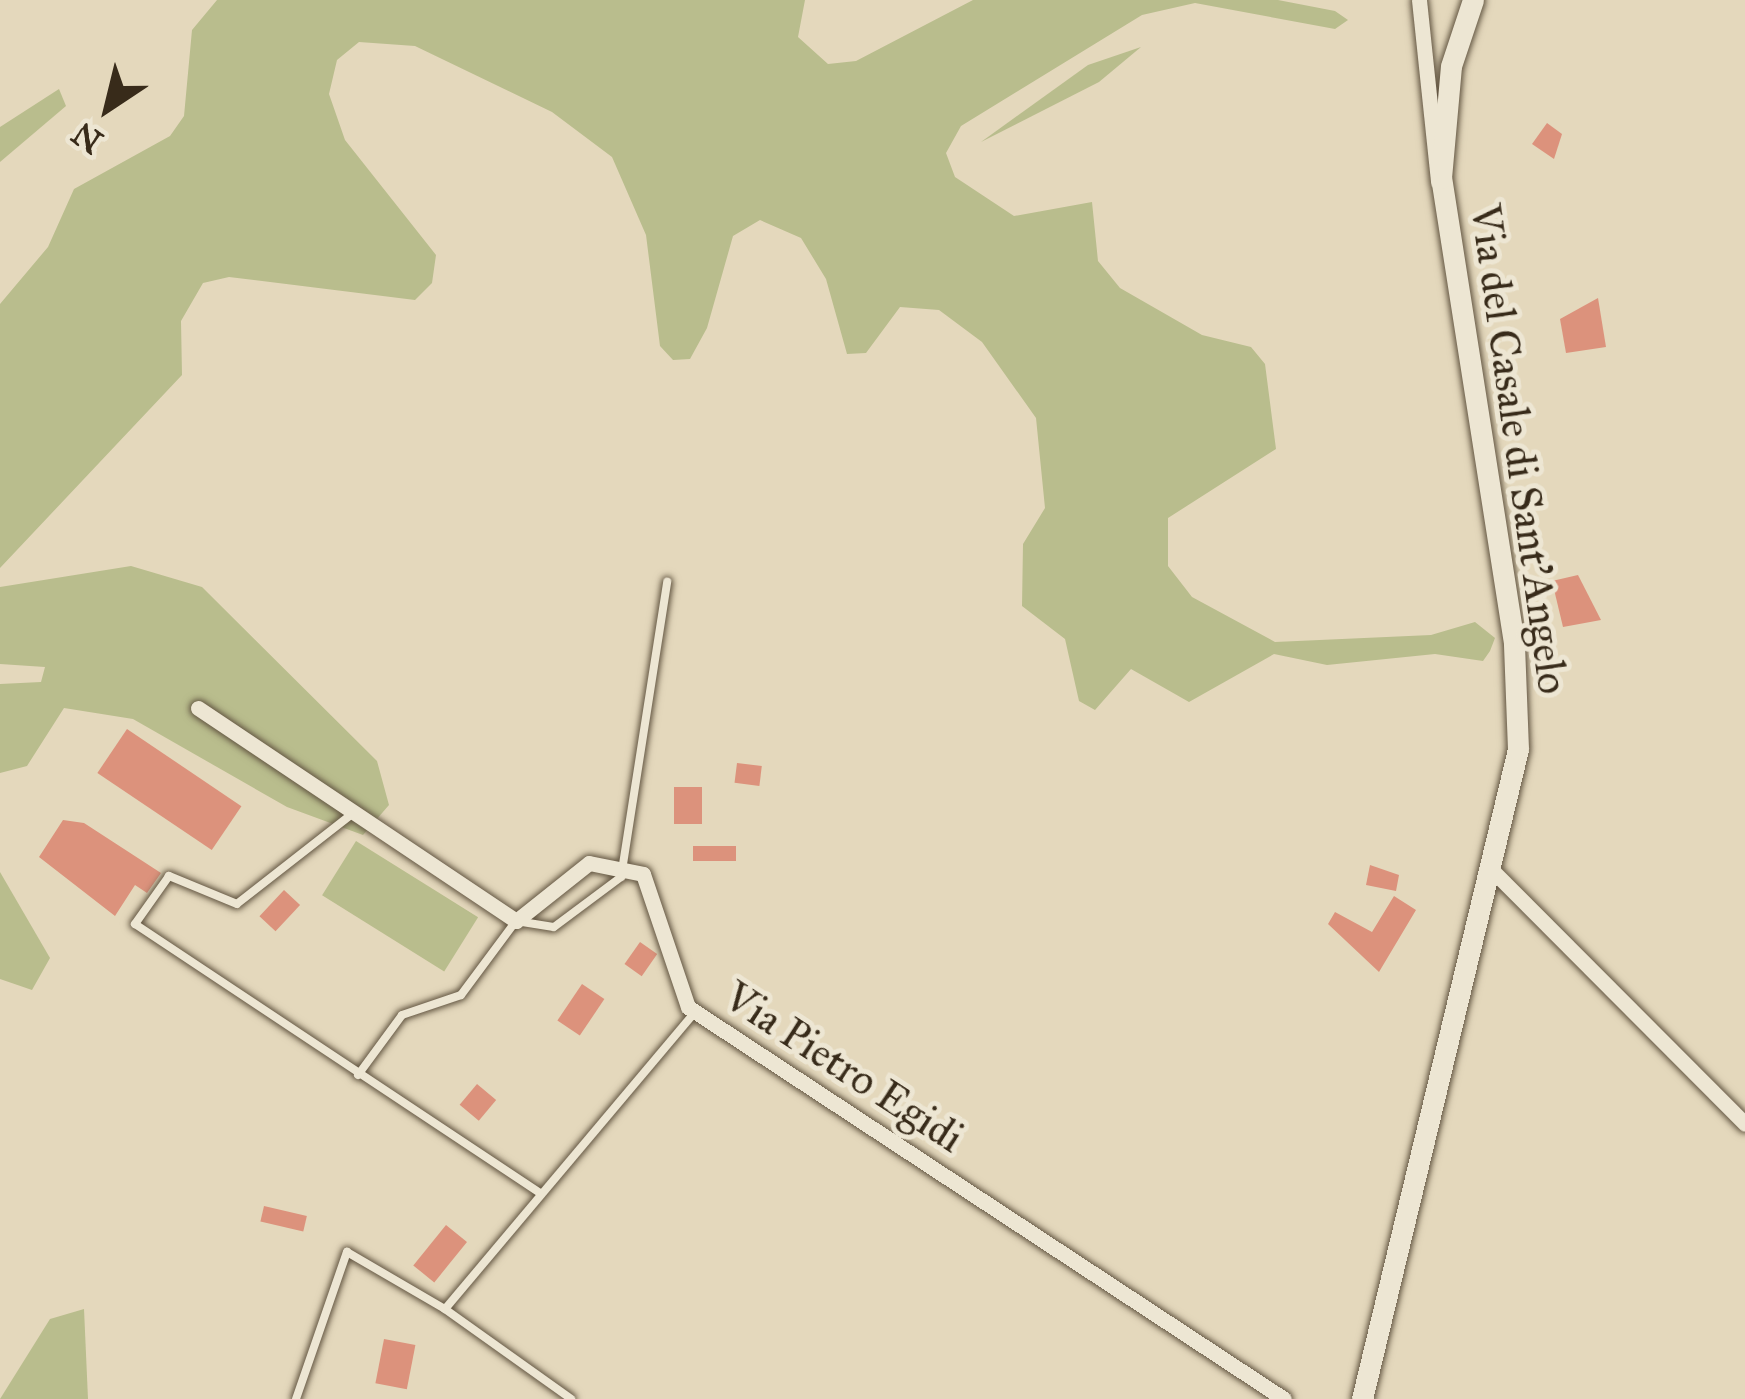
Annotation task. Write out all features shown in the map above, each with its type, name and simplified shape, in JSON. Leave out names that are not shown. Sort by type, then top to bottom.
[{"type":"main road","name":"Via del Casale di Sant'Angelo","points":[[1362,1399],[1496,873],[1515,781],[1518,680],[1442,196],[1444,103],[1473,0]]},
{"type":"street","points":[[1419,0],[1442,196]]},
{"type":"street","points":[[198,708],[516,920],[581,866],[626,867]]},
{"type":"street","name":"Via Pietro Egidi","points":[[626,867],[655,888],[678,993],[695,1012],[1284,1399]]},
{"type":"street","points":[[1496,873],[1745,1124]]},
{"type":"lane","points":[[358,1075],[402,1015],[460,995],[516,920],[554,927],[626,867],[667,582]]},
{"type":"lane","points":[[352,814],[237,904],[169,876],[134,924],[539,1193]]},
{"type":"lane","points":[[446,1309],[695,1012]]},
{"type":"lane","points":[[296,1399],[347,1252],[446,1309],[571,1399]]},
{"type":"green space","points":[[217,0],[805,0],[798,37],[828,64],[856,61],[973,0],[1278,0],[1335,11],[1348,20],[1335,29],[1195,3],[1142,15],[961,126],[946,153],[955,177],[1014,216],[1092,202],[1098,261],[1120,288],[1202,335],[1251,347],[1265,364],[1276,449],[1168,518],[1168,566],[1192,597],[1275,642],[1431,635],[1475,622],[1495,638],[1490,651],[1483,661],[1435,654],[1327,665],[1274,654],[1189,702],[1131,669],[1095,710],[1079,701],[1065,639],[1022,606],[1023,544],[1045,508],[1036,418],[982,342],[939,310],[900,307],[866,353],[847,354],[826,279],[801,238],[760,220],[733,236],[707,328],[690,359],[673,360],[660,346],[646,235],[612,157],[552,112],[415,46],[359,42],[337,60],[329,94],[345,140],[436,255],[432,283],[415,300],[229,277],[203,283],[181,321],[182,375],[0,568],[0,304],[48,247],[74,189],[170,136],[184,116],[192,30]]},
{"type":"green space","points":[[1141,47],[1099,82],[981,142],[1088,65]]},
{"type":"green space","points":[[59,89],[66,106],[0,162],[0,127]]},
{"type":"green space","points":[[131,566],[202,587],[377,761],[389,805],[363,835],[287,807],[133,719],[64,708],[27,766],[0,773],[0,684],[41,682],[45,667],[0,664],[0,587]]},
{"type":"green space","points":[[356,841],[478,917],[444,972],[322,895]]},
{"type":"green space","points":[[0,872],[50,958],[32,990],[0,979]]},
{"type":"green space","points":[[84,1309],[88,1399],[0,1399],[50,1319]]},
{"type":"building","points":[[1547,123],[1562,134],[1554,159],[1532,144]]},
{"type":"building","points":[[1598,298],[1606,347],[1566,353],[1560,319]]},
{"type":"building","points":[[1578,575],[1601,620],[1563,627],[1552,581]]},
{"type":"building","points":[[127,729],[241,806],[212,850],[97,773]]},
{"type":"building","points":[[737,763],[762,766],[759,786],[735,783]]},
{"type":"building","points":[[674,787],[702,787],[702,824],[674,824]]},
{"type":"building","points":[[63,820],[84,823],[161,873],[147,893],[135,885],[115,916],[39,857]]},
{"type":"building","points":[[693,846],[736,846],[736,861],[693,861]]},
{"type":"building","points":[[1370,865],[1399,875],[1396,891],[1366,885]]},
{"type":"building","points":[[284,890],[300,905],[276,931],[259,916]]},
{"type":"building","points":[[1394,896],[1416,910],[1379,972],[1328,924],[1335,912],[1372,932]]},
{"type":"building","points":[[640,942],[657,954],[642,976],[625,964]]},
{"type":"building","points":[[582,984],[604,999],[580,1036],[557,1020]]},
{"type":"building","points":[[477,1084],[496,1100],[479,1121],[460,1105]]},
{"type":"building","points":[[264,1206],[307,1216],[303,1231],[260,1222]]},
{"type":"building","points":[[446,1225],[467,1242],[434,1282],[413,1265]]},
{"type":"building","points":[[384,1339],[415,1345],[407,1389],[375,1383]]}]
